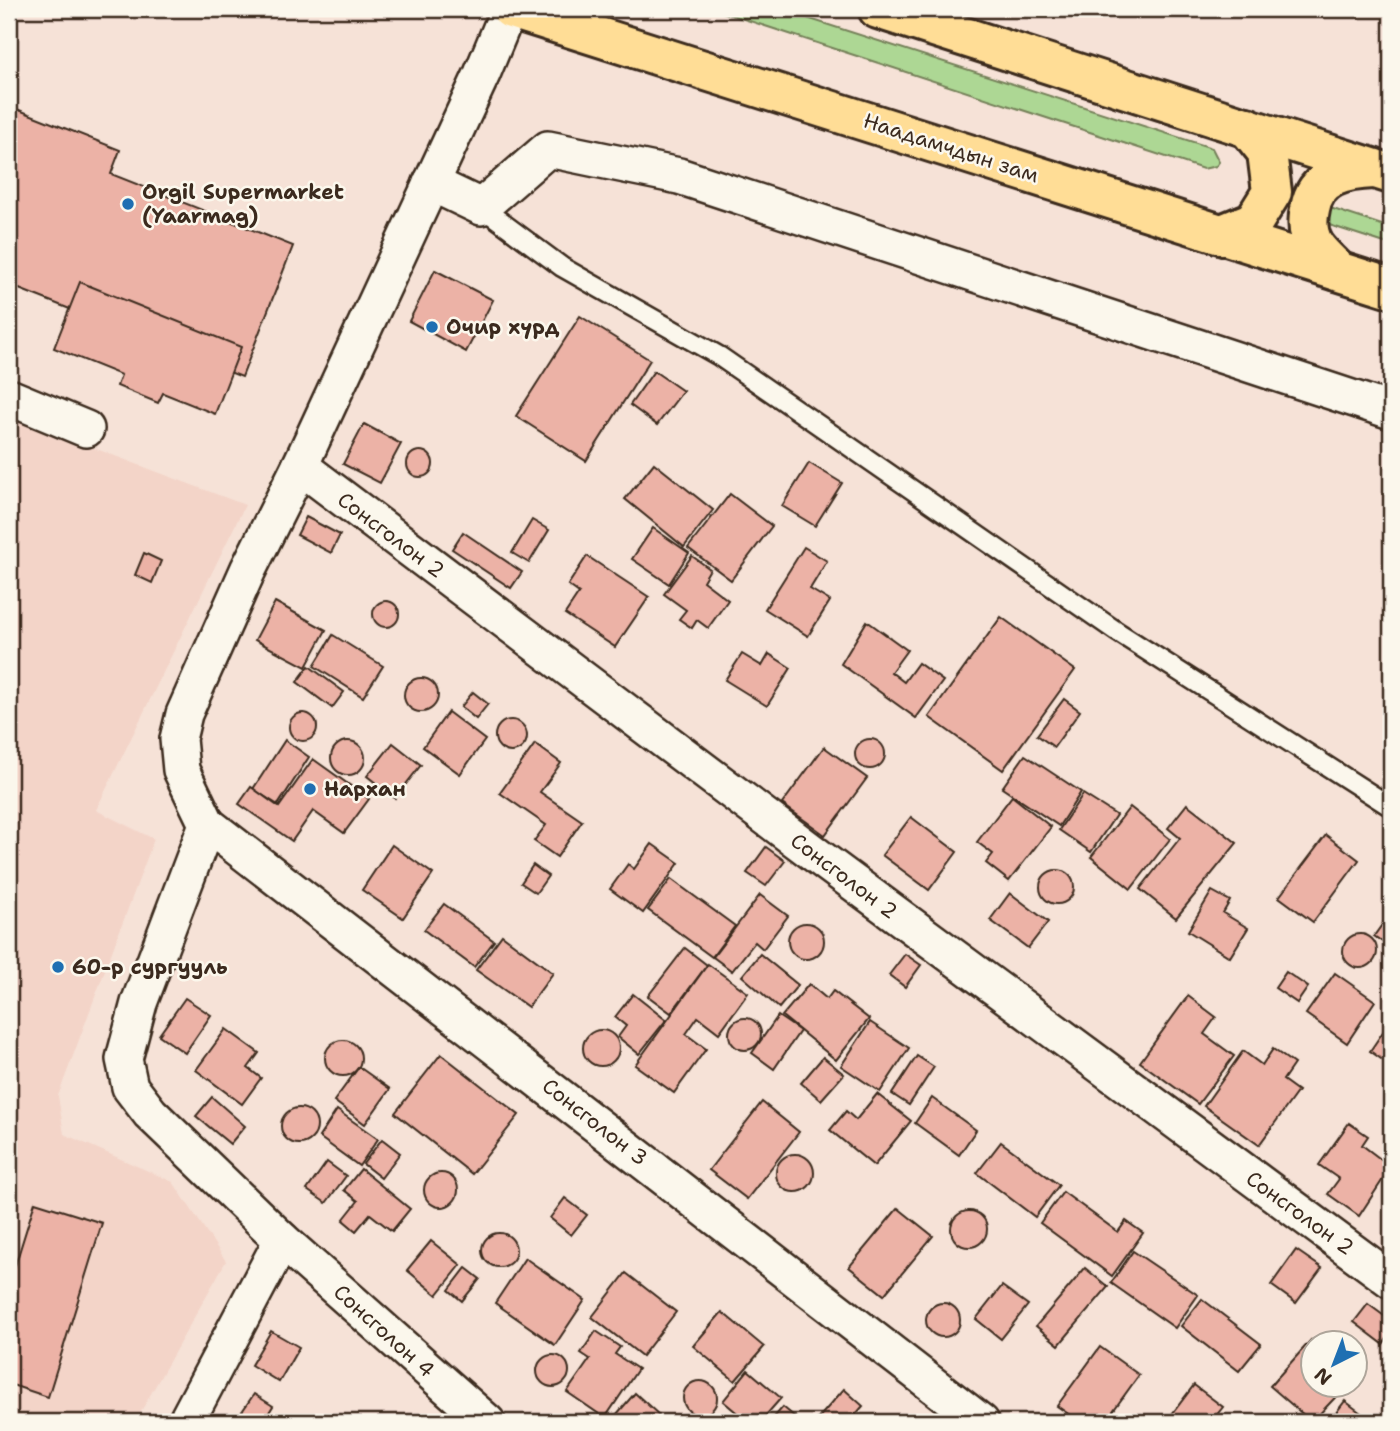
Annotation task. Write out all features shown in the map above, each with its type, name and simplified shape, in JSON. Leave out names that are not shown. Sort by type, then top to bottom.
[{"type":"highway","name":"Наадамчдын зам","points":[[510,9],[1391,288]]},
{"type":"highway","points":[[878,9],[1382,172]]},
{"type":"highway","points":[[1222,234],[1254,221],[1272,192],[1267,152],[1247,128]]},
{"type":"highway","points":[[1338,271],[1315,246],[1307,223],[1312,196],[1327,179],[1348,170],[1382,172]]},
{"type":"street","points":[[207,824],[181,770],[178,749],[180,729],[192,693],[248,570],[300,466],[510,9]]},
{"type":"street","points":[[431,183],[481,207],[548,149],[679,176],[1391,411]]},
{"type":"street","points":[[9,397],[86,429]]},
{"type":"street","name":"Сонсголон 2","points":[[300,466],[817,856],[1391,1280]]},
{"type":"street","name":"Сонсголон 4","points":[[207,824],[139,1003],[124,1059],[130,1087],[150,1113],[282,1240],[487,1422]]},
{"type":"street","name":"Сонсголон 3","points":[[207,824],[981,1422]]},
{"type":"street","points":[[186,1422],[282,1240]]},
{"type":"lane","points":[[481,207],[562,267],[719,356],[1116,631],[1391,807]]},
{"type":"shaded area","name":"60-р сургууль","points":[[9,416],[245,505],[96,810],[154,839],[58,1096],[64,1134],[173,1182],[226,1261],[135,1422],[9,1422]]},
{"type":"green space","points":[[713,9],[779,9],[1212,148],[1219,162],[1216,166],[1203,169]]},
{"type":"green space","points":[[1321,205],[1391,228],[1391,245],[1317,221]]},
{"type":"building","points":[[9,106],[120,150],[111,174],[293,246],[242,377],[9,285]]},
{"type":"building","points":[[435,270],[493,300],[466,352],[409,321]]},
{"type":"building","points":[[80,282],[241,347],[215,414],[163,393],[158,403],[117,386],[121,375],[54,348]]},
{"type":"building","points":[[580,316],[650,360],[586,461],[516,416]]},
{"type":"building","points":[[654,371],[683,391],[657,425],[630,405]]},
{"type":"building","points":[[364,424],[401,444],[380,483],[343,464]]},
{"type":"building","points":[[420,451],[430,454],[433,464],[430,474],[420,477],[410,474],[407,464],[410,454]]},
{"type":"building","points":[[654,463],[713,510],[684,547],[625,499]]},
{"type":"building","points":[[809,463],[842,483],[815,526],[782,506]]},
{"type":"building","points":[[730,494],[772,526],[731,580],[688,548]]},
{"type":"building","points":[[306,517],[340,535],[331,553],[297,535]]},
{"type":"building","points":[[532,520],[549,530],[529,563],[512,553]]},
{"type":"building","points":[[653,528],[689,553],[669,584],[632,559]]},
{"type":"building","points":[[463,532],[522,572],[511,588],[452,549]]},
{"type":"building","points":[[804,547],[827,561],[810,589],[830,601],[808,636],[765,609]]},
{"type":"building","points":[[144,553],[161,561],[152,583],[135,575]]},
{"type":"building","points":[[587,556],[649,597],[615,647],[565,614],[579,593],[568,585]]},
{"type":"building","points":[[692,556],[710,569],[703,581],[728,600],[708,628],[697,620],[692,628],[679,619],[686,610],[664,594]]},
{"type":"building","points":[[386,601],[396,604],[399,614],[396,624],[386,627],[376,624],[373,614],[376,604]]},
{"type":"building","points":[[275,602],[326,630],[306,667],[255,640]]},
{"type":"building","points":[[1001,617],[1075,670],[1003,770],[929,717]]},
{"type":"building","points":[[867,621],[907,650],[891,672],[904,682],[918,663],[943,681],[916,718],[841,664]]},
{"type":"building","points":[[333,635],[383,666],[363,697],[314,666]]},
{"type":"building","points":[[742,654],[762,666],[769,654],[791,668],[767,706],[725,680]]},
{"type":"building","points":[[309,666],[344,692],[332,708],[297,682]]},
{"type":"building","points":[[421,678],[433,683],[438,695],[433,707],[421,712],[409,707],[404,695],[409,683]]},
{"type":"building","points":[[473,692],[488,704],[476,719],[461,707]]},
{"type":"building","points":[[1064,699],[1080,711],[1054,747],[1037,735]]},
{"type":"building","points":[[448,712],[485,740],[460,774],[423,747]]},
{"type":"building","points":[[303,713],[313,717],[317,727],[313,737],[303,741],[293,737],[289,727],[293,717]]},
{"type":"building","points":[[511,720],[523,724],[527,736],[523,748],[511,752],[499,748],[495,736],[499,724]]},
{"type":"building","points":[[870,739],[881,743],[885,754],[881,765],[870,769],[859,765],[855,754],[859,743]]},
{"type":"building","points":[[285,740],[309,757],[278,805],[253,789]]},
{"type":"building","points":[[348,741],[360,746],[365,758],[360,770],[348,775],[336,770],[331,758],[336,746]]},
{"type":"building","points":[[393,743],[421,765],[395,798],[367,776]]},
{"type":"building","points":[[535,744],[561,763],[540,792],[582,821],[557,857],[534,841],[546,825],[500,793]]},
{"type":"building","points":[[824,747],[867,778],[825,835],[782,804]]},
{"type":"building","points":[[1025,755],[1081,792],[1059,826],[1002,788]]},
{"type":"building","points":[[313,759],[369,799],[344,833],[313,811],[292,841],[239,804],[251,787],[279,807]]},
{"type":"building","points":[[1083,794],[1116,815],[1091,852],[1059,830]]},
{"type":"building","points":[[1012,796],[1051,827],[1009,881],[986,863],[993,854],[977,842]]},
{"type":"building","points":[[1187,804],[1237,843],[1176,918],[1140,889],[1180,838],[1168,828]]},
{"type":"building","points":[[1130,807],[1170,839],[1131,889],[1091,857]]},
{"type":"building","points":[[911,817],[957,852],[929,890],[882,855]]},
{"type":"building","points":[[1326,835],[1359,860],[1313,922],[1279,897]]},
{"type":"building","points":[[652,844],[679,863],[643,913],[610,889],[628,864],[634,869]]},
{"type":"building","points":[[392,845],[433,874],[403,918],[362,890]]},
{"type":"building","points":[[766,847],[785,861],[766,886],[747,873]]},
{"type":"building","points":[[533,865],[548,876],[536,893],[521,883]]},
{"type":"building","points":[[1057,870],[1069,875],[1074,887],[1069,899],[1057,904],[1045,899],[1040,887],[1045,875]]},
{"type":"building","points":[[671,879],[735,926],[712,957],[648,910]]},
{"type":"building","points":[[1212,891],[1230,901],[1223,913],[1248,928],[1230,957],[1188,931]]},
{"type":"building","points":[[1010,893],[1048,922],[1028,948],[990,920]]},
{"type":"building","points":[[760,895],[788,916],[763,949],[755,942],[732,971],[713,957]]},
{"type":"building","points":[[444,904],[494,941],[474,967],[424,930]]},
{"type":"building","points":[[1391,912],[1391,948],[1374,936]]},
{"type":"building","points":[[806,923],[819,928],[824,941],[819,954],[806,959],[793,954],[788,941],[793,928]]},
{"type":"building","points":[[1360,934],[1372,939],[1377,951],[1372,963],[1360,968],[1348,963],[1343,951],[1348,939]]},
{"type":"building","points":[[502,935],[553,973],[528,1007],[476,970]]},
{"type":"building","points":[[685,948],[707,965],[671,1013],[648,996]]},
{"type":"building","points":[[760,954],[798,985],[779,1008],[742,976]]},
{"type":"building","points":[[905,954],[921,965],[905,987],[889,975]]},
{"type":"building","points":[[708,964],[748,993],[719,1033],[698,1017],[686,1034],[706,1049],[674,1093],[635,1065]]},
{"type":"building","points":[[1286,972],[1308,987],[1297,1003],[1275,988]]},
{"type":"building","points":[[1335,973],[1375,1001],[1347,1043],[1306,1014]]},
{"type":"building","points":[[809,984],[827,999],[833,991],[869,1019],[836,1060],[782,1016]]},
{"type":"building","points":[[633,994],[666,1020],[639,1054],[618,1037],[626,1026],[615,1017]]},
{"type":"building","points":[[1188,996],[1216,1017],[1204,1034],[1234,1056],[1198,1104],[1140,1062]]},
{"type":"building","points":[[185,998],[211,1015],[185,1053],[159,1035]]},
{"type":"building","points":[[778,1016],[800,1031],[774,1069],[752,1053]]},
{"type":"building","points":[[745,1018],[756,1023],[761,1034],[756,1045],[745,1050],[734,1045],[729,1034],[734,1023]]},
{"type":"building","points":[[1391,1020],[1391,1066],[1370,1051]]},
{"type":"building","points":[[870,1022],[909,1048],[880,1092],[841,1066]]},
{"type":"building","points":[[226,1029],[259,1053],[248,1068],[261,1078],[242,1104],[196,1070]]},
{"type":"building","points":[[601,1030],[614,1035],[619,1048],[614,1061],[601,1066],[588,1061],[583,1048],[588,1035]]},
{"type":"building","points":[[343,1040],[356,1045],[361,1058],[356,1071],[343,1076],[330,1071],[325,1058],[330,1045]]},
{"type":"building","points":[[1273,1049],[1294,1064],[1283,1080],[1298,1091],[1259,1145],[1204,1106],[1243,1051],[1262,1065]]},
{"type":"building","points":[[441,1054],[519,1115],[472,1174],[395,1113]]},
{"type":"building","points":[[917,1056],[934,1067],[909,1105],[892,1094]]},
{"type":"building","points":[[823,1057],[844,1074],[821,1100],[801,1083]]},
{"type":"building","points":[[359,1067],[390,1089],[365,1124],[334,1101]]},
{"type":"building","points":[[877,1094],[911,1121],[874,1166],[830,1130],[846,1111],[856,1120]]},
{"type":"building","points":[[212,1097],[245,1126],[230,1144],[196,1116]]},
{"type":"building","points":[[932,1098],[976,1130],[959,1155],[915,1123]]},
{"type":"building","points":[[762,1102],[799,1132],[747,1199],[709,1170]]},
{"type":"building","points":[[299,1108],[311,1114],[317,1126],[311,1138],[299,1144],[287,1138],[281,1126],[287,1114]]},
{"type":"building","points":[[337,1110],[378,1139],[359,1166],[319,1137]]},
{"type":"building","points":[[1349,1123],[1368,1136],[1362,1145],[1391,1167],[1359,1216],[1328,1194],[1339,1179],[1319,1165]]},
{"type":"building","points":[[382,1139],[400,1153],[381,1178],[363,1164]]},
{"type":"building","points":[[1001,1142],[1059,1185],[1035,1217],[977,1173]]},
{"type":"building","points":[[795,1154],[808,1160],[814,1173],[808,1186],[795,1192],[782,1186],[776,1173],[782,1160]]},
{"type":"building","points":[[327,1162],[346,1176],[326,1203],[307,1190]]},
{"type":"building","points":[[361,1169],[410,1209],[392,1231],[370,1214],[356,1231],[343,1220],[358,1201],[344,1190]]},
{"type":"building","points":[[441,1173],[453,1178],[458,1190],[453,1202],[441,1207],[429,1202],[424,1190],[429,1178]]},
{"type":"building","points":[[1063,1192],[1118,1232],[1126,1221],[1143,1233],[1112,1276],[1040,1223]]},
{"type":"building","points":[[565,1198],[587,1215],[571,1235],[550,1218]]},
{"type":"building","points":[[35,1202],[102,1223],[48,1397],[9,1384],[9,1285]]},
{"type":"building","points":[[898,1208],[933,1236],[884,1295],[849,1267]]},
{"type":"building","points":[[969,1211],[982,1216],[987,1229],[982,1242],[969,1247],[956,1242],[951,1229],[956,1216]]},
{"type":"building","points":[[499,1233],[511,1238],[516,1250],[511,1262],[499,1267],[487,1262],[482,1250],[487,1238]]},
{"type":"building","points":[[431,1241],[461,1265],[437,1295],[407,1270]]},
{"type":"building","points":[[1296,1250],[1322,1268],[1296,1303],[1271,1285]]},
{"type":"building","points":[[1133,1251],[1198,1295],[1175,1328],[1111,1283]]},
{"type":"building","points":[[525,1258],[585,1300],[555,1345],[495,1303]]},
{"type":"building","points":[[466,1268],[480,1279],[462,1301],[449,1290]]},
{"type":"building","points":[[1085,1268],[1108,1287],[1059,1345],[1036,1326]]},
{"type":"building","points":[[626,1273],[676,1312],[642,1356],[592,1317]]},
{"type":"building","points":[[1002,1286],[1028,1305],[1001,1339],[976,1319]]},
{"type":"building","points":[[1202,1299],[1261,1344],[1239,1371],[1181,1326]]},
{"type":"building","points":[[943,1303],[955,1308],[960,1320],[955,1332],[943,1337],[931,1332],[926,1320],[931,1308]]},
{"type":"building","points":[[1368,1304],[1391,1321],[1391,1333],[1383,1344],[1354,1322]]},
{"type":"building","points":[[722,1312],[764,1347],[735,1381],[693,1346]]},
{"type":"building","points":[[271,1331],[299,1347],[279,1382],[251,1365]]},
{"type":"building","points":[[596,1331],[620,1347],[615,1354],[638,1369],[605,1418],[567,1392],[590,1359],[581,1353]]},
{"type":"building","points":[[1100,1347],[1139,1375],[1105,1422],[1080,1422],[1057,1406]]},
{"type":"building","points":[[553,1355],[564,1360],[569,1371],[564,1382],[553,1387],[542,1382],[537,1371],[542,1360]]},
{"type":"building","points":[[1298,1355],[1298,1400],[1333,1400],[1312,1422],[1270,1386]]},
{"type":"building","points":[[748,1370],[781,1398],[760,1422],[748,1422],[723,1401]]},
{"type":"building","points":[[700,1381],[712,1386],[717,1398],[712,1410],[700,1415],[688,1410],[683,1398],[688,1386]]},
{"type":"building","points":[[1194,1385],[1223,1407],[1211,1422],[1166,1422]]},
{"type":"building","points":[[844,1389],[863,1406],[849,1422],[815,1422]]},
{"type":"building","points":[[635,1393],[659,1415],[652,1422],[610,1422]]},
{"type":"building","points":[[254,1394],[273,1406],[263,1422],[255,1422],[241,1413]]},
{"type":"building","points":[[1345,1401],[1373,1422],[1329,1422]]},
{"type":"building","points":[[783,1407],[801,1422],[770,1422]]},
{"type":"building","points":[[297,1414],[308,1415],[315,1422],[287,1422]]},
{"type":"place","name":"Orgil Supermarket (Yaarmag)","points":[[128,204]]},
{"type":"place","name":"Очир хүрд","points":[[432,327]]},
{"type":"place","name":"Нархан","points":[[310,789]]},
{"type":"place","name":"60-р сургууль","points":[[58,967]]}]
